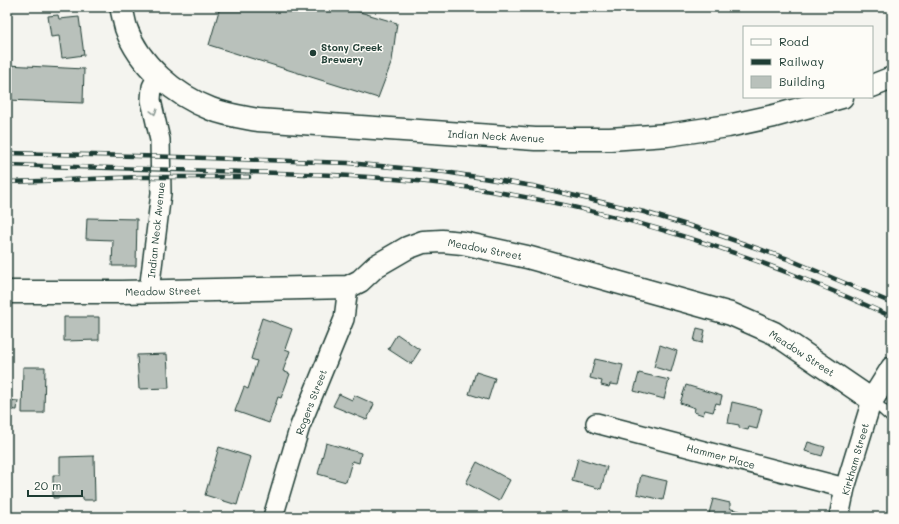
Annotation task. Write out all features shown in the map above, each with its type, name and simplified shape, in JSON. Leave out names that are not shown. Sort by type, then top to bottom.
[{"type":"street","name":"Indian Neck Avenue","points":[[121,7],[126,28],[135,46],[146,62],[172,87],[191,100],[211,109],[233,116],[258,120],[535,139],[610,139],[667,135],[728,126],[774,116],[838,98]]},
{"type":"street","name":"Indian Neck Avenue","points":[[149,291],[161,193],[160,140],[151,100],[152,87],[158,75]]},
{"type":"street","points":[[873,86],[892,78]]},
{"type":"street","name":"Meadow Street","points":[[7,292],[121,292],[348,287],[360,280],[376,266],[407,248],[423,242],[442,241],[463,243],[527,257],[731,314],[774,334],[872,400]]},
{"type":"street","name":"Rogers Street","points":[[273,517],[300,426],[344,319],[348,287]]},
{"type":"street","points":[[872,400],[892,368]]},
{"type":"street","name":"Kirkham Street","points":[[839,517],[845,488],[872,400]]},
{"type":"street","name":"Hammer Place","points":[[596,423],[845,488]]},
{"type":"lane","points":[[872,400],[892,418]]},
{"type":"building","name":"Stony Creek Brewery","points":[[220,7],[343,7],[397,23],[392,61],[378,98],[209,45]]},
{"type":"building","points":[[58,15],[59,19],[79,17],[84,55],[62,58],[59,36],[51,37],[48,16]]},
{"type":"building","points":[[7,65],[84,69],[83,103],[7,100]]},
{"type":"building","points":[[87,218],[137,219],[136,266],[112,266],[113,240],[86,239]]},
{"type":"building","points":[[64,317],[99,317],[99,340],[64,341]]},
{"type":"building","points":[[262,318],[292,329],[285,349],[290,351],[283,371],[290,374],[281,398],[278,397],[269,423],[235,411],[244,387],[248,389],[257,361],[251,359]]},
{"type":"building","points":[[697,328],[705,330],[702,343],[694,341]]},
{"type":"building","points":[[397,334],[420,350],[411,364],[388,349]]},
{"type":"building","points":[[660,345],[677,351],[671,372],[654,367]]},
{"type":"building","points":[[167,354],[169,388],[139,389],[137,355]]},
{"type":"building","points":[[595,359],[623,365],[618,385],[610,384],[609,387],[601,385],[602,381],[590,378]]},
{"type":"building","points":[[23,367],[45,367],[44,413],[22,413]]},
{"type":"building","points":[[476,372],[495,378],[488,400],[469,394]]},
{"type":"building","points":[[639,373],[669,380],[664,399],[634,391]]},
{"type":"building","points":[[686,385],[722,396],[720,404],[716,403],[713,412],[705,410],[703,415],[694,412],[695,408],[680,403]]},
{"type":"building","points":[[339,394],[352,400],[354,395],[374,404],[367,420],[333,406]]},
{"type":"building","points":[[7,400],[18,401],[17,410],[7,409]]},
{"type":"building","points":[[732,402],[762,409],[757,429],[749,427],[748,430],[739,428],[739,425],[728,423]]},
{"type":"building","points":[[808,442],[825,447],[822,456],[805,451]]},
{"type":"building","points":[[326,443],[361,453],[359,463],[352,461],[346,482],[318,474]]},
{"type":"building","points":[[219,447],[251,457],[237,505],[205,495]]},
{"type":"building","points":[[94,456],[95,500],[83,500],[83,497],[53,498],[53,475],[60,475],[60,457]]},
{"type":"building","points":[[578,458],[607,467],[601,489],[572,481]]},
{"type":"building","points":[[477,462],[510,480],[499,501],[466,483]]},
{"type":"building","points":[[641,475],[667,481],[663,500],[637,494]]},
{"type":"building","points":[[713,499],[730,503],[731,509],[740,511],[738,517],[708,517]]},
{"type":"railway","points":[[7,153],[348,163],[445,172],[533,186],[644,212],[710,232],[788,259],[892,303]]},
{"type":"railway","points":[[7,165],[346,176],[420,181],[492,191],[588,211],[683,236],[776,268],[892,317]]},
{"type":"railway","points":[[7,182],[140,177],[249,177]]},
{"type":"place","name":"Stony Creek Brewery","points":[[313,53]]}]
